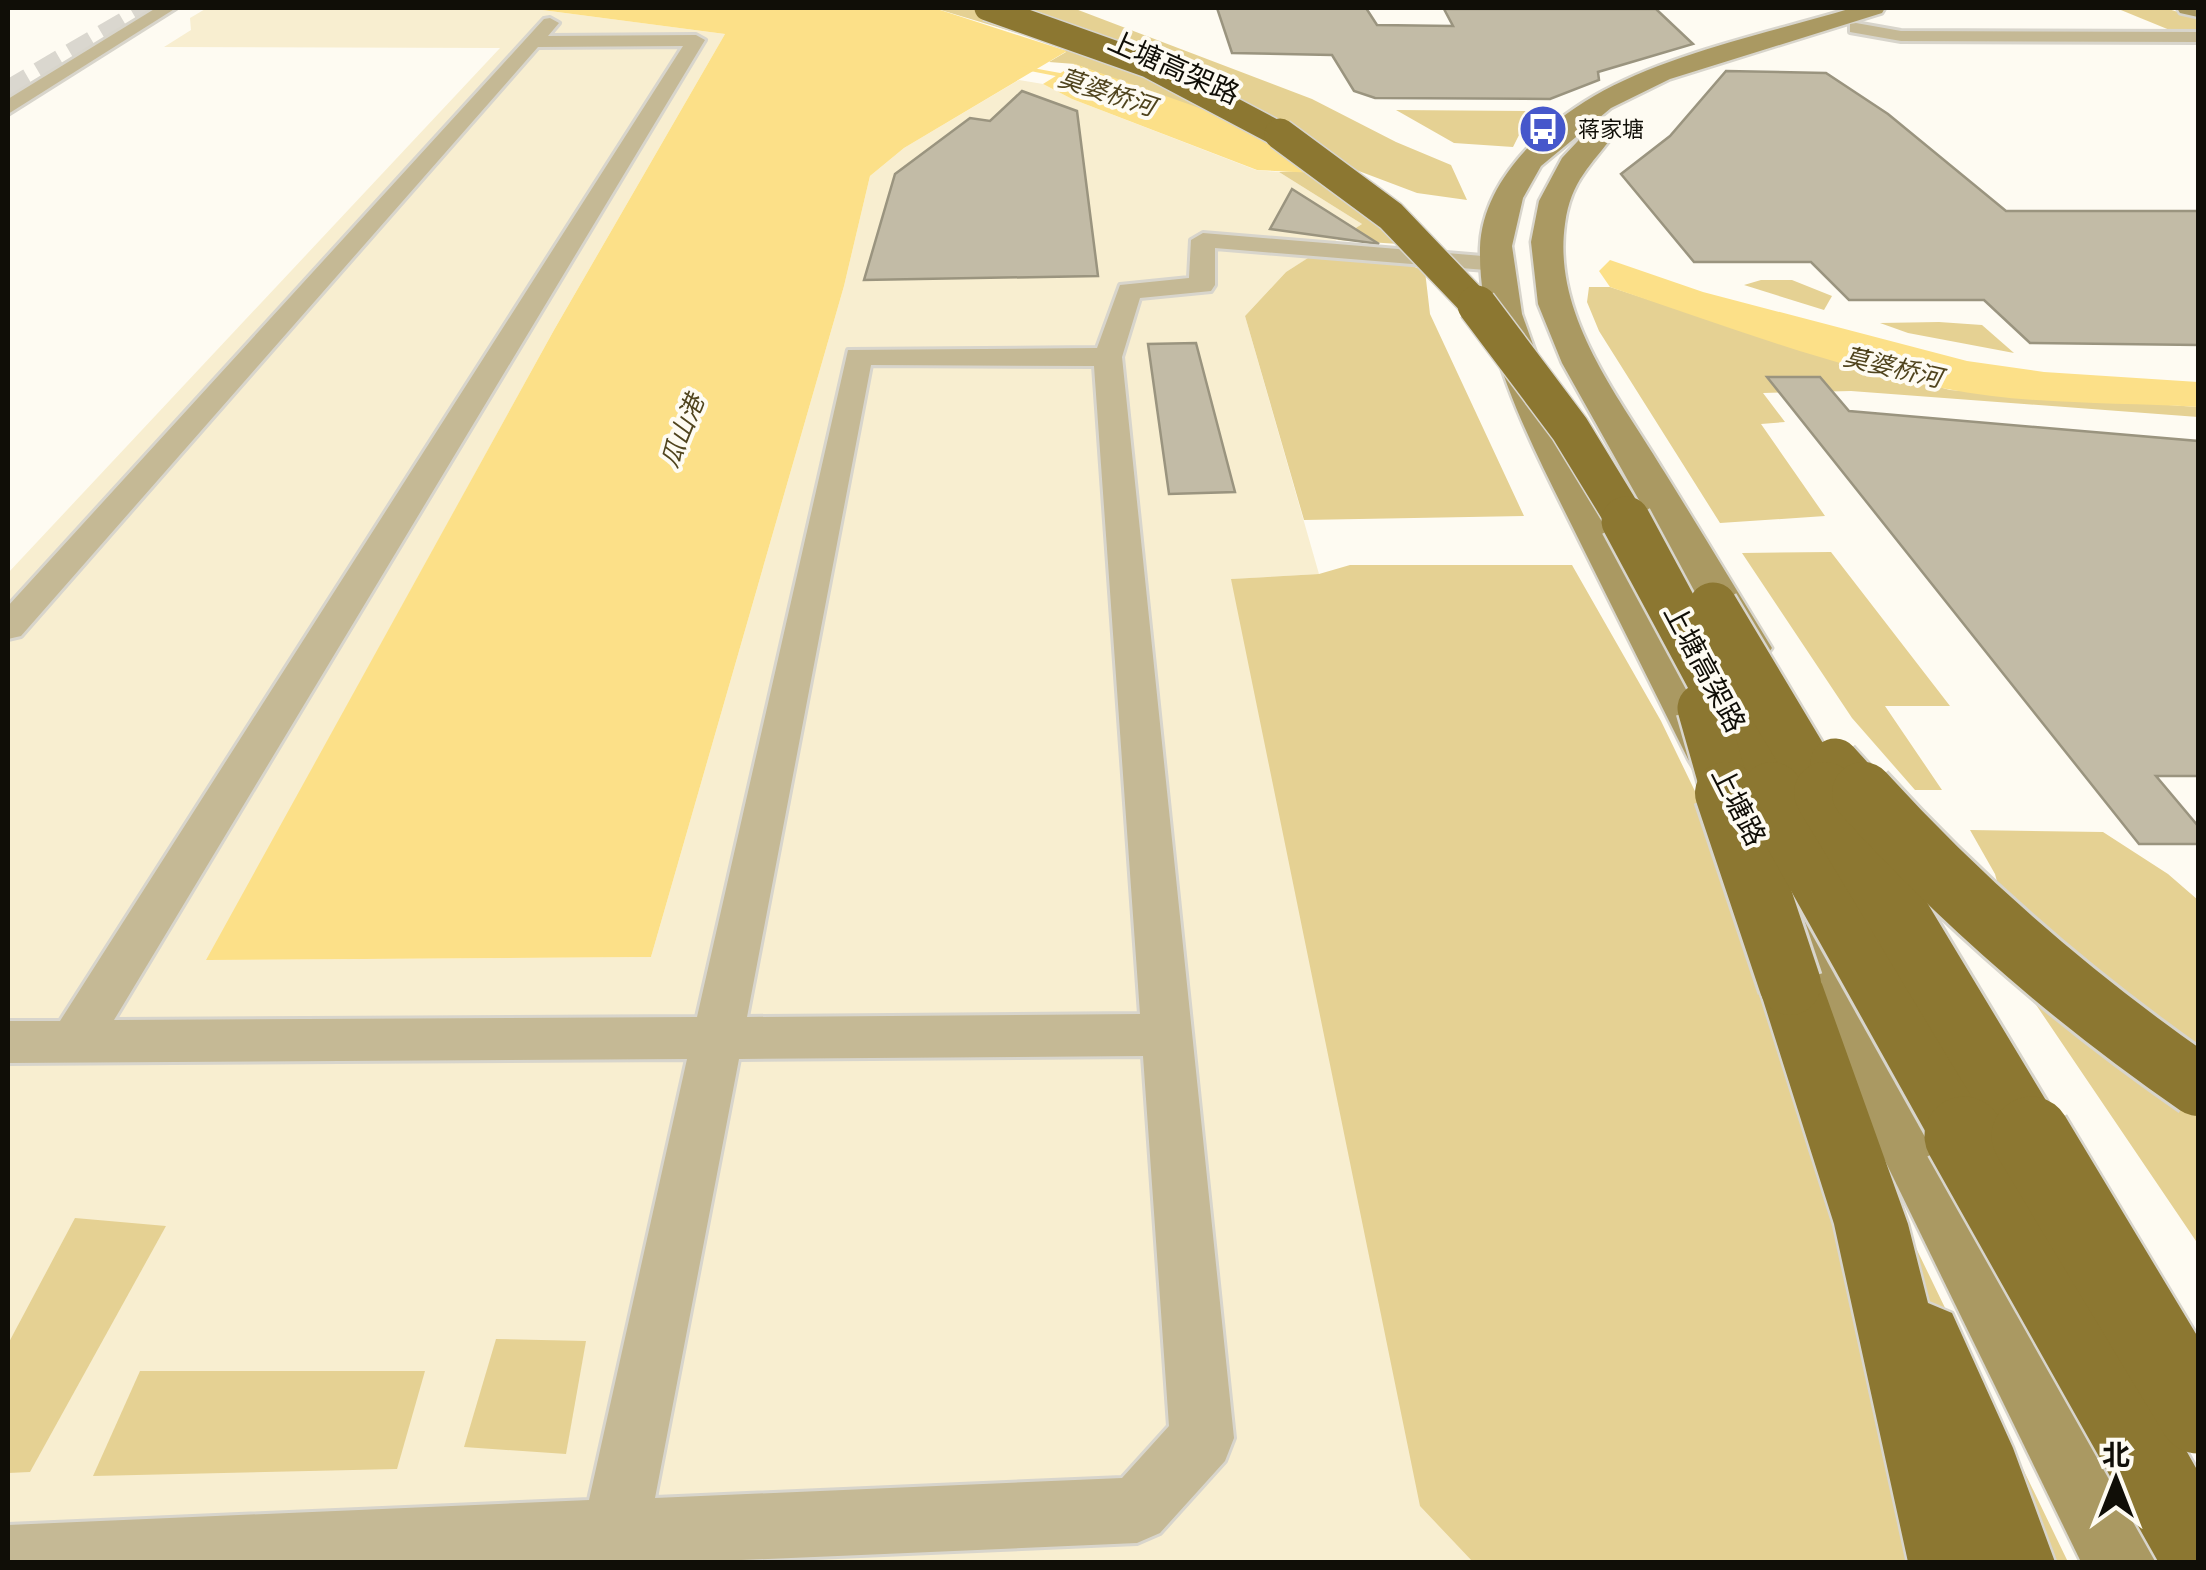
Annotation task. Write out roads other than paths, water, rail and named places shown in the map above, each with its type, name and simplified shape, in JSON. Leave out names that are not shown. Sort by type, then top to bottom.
[{"type":"highway","name":"上塘高架路","points":[[987,8],[1145,64],[1215,97],[1326,165],[1391,216],[1458,282],[1510,342],[1576,440],[1674,609],[1798,840],[2198,1552]]},
{"type":"highway","name":"上塘高架路","points":[[1024,8],[1116,40],[1275,113],[1396,194],[1447,239],[1560,357],[1624,455],[2198,1411]]},
{"type":"highway","points":[[1674,609],[1730,806],[1871,1224],[1952,1562]]},
{"type":"highway","points":[[1736,646],[1883,816],[1949,882],[2077,996],[2198,1085]]},
{"type":"highway","points":[[1871,1224],[1972,1448],[2012,1562]]},
{"type":"main road","name":"上塘路","points":[[1914,8],[1662,74],[1602,102],[1529,160],[1508,198],[1496,246],[1504,314],[1540,420],[2127,1562]]},
{"type":"main road","points":[[2188,8],[2198,10]]},
{"type":"main road","name":"上塘路","points":[[1865,18],[1684,80],[1630,110],[1585,146],[1556,189],[1547,232],[1550,285],[1574,352],[2198,1411]]},
{"type":"street","points":[[8,108],[167,8]]},
{"type":"street","points":[[1865,18],[1901,36],[2198,37]]},
{"type":"street","points":[[8,628],[542,32],[696,40],[74,1042]]},
{"type":"street","points":[[8,1559],[1137,1510],[1202,1438],[1108,357],[1129,291],[1202,285],[1203,240],[1498,263]]},
{"type":"street","points":[[615,1533],[858,356],[1108,357]]},
{"type":"street","points":[[8,1042],[1165,1035]]},
{"type":"water","name":"瓜山港","points":[[527,8],[934,8],[1067,51],[904,148],[870,176],[844,286],[651,957],[206,960],[554,330],[725,34]]},
{"type":"water","points":[[1075,64],[1208,111],[1258,135],[1316,173],[1257,170],[1072,99],[1043,84]]},
{"type":"water","points":[[1610,260],[1703,292],[1967,361],[2044,372],[2198,382],[2198,407],[2009,398],[1904,380],[1777,344],[1610,287],[1599,271]]},
{"type":"waterway","name":"莫婆桥河","points":[[1022,68],[1071,77]]},
{"type":"tunnel","points":[[8,93],[153,8]]},
{"type":"place","name":"蒋家塘","points":[[1543,129]]}]
